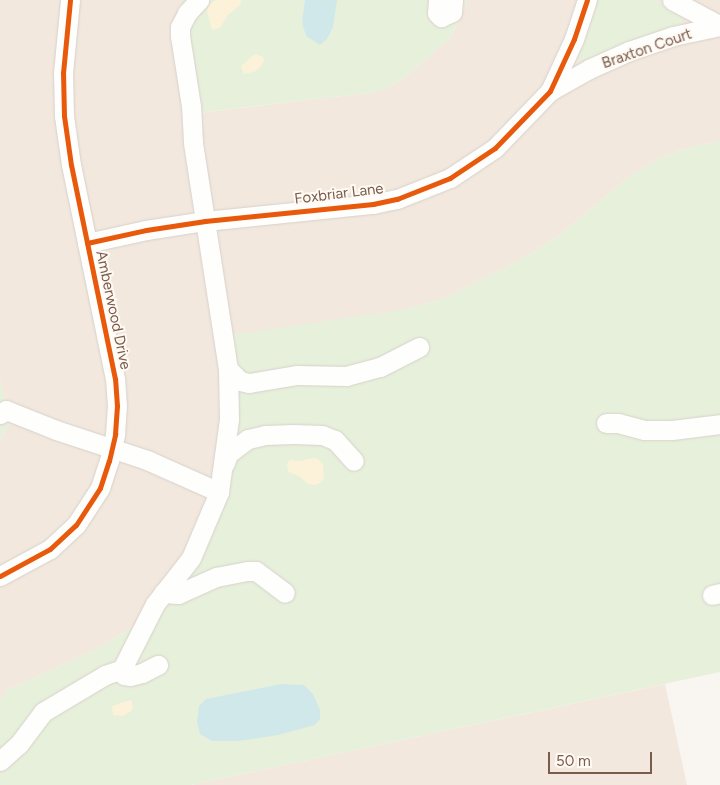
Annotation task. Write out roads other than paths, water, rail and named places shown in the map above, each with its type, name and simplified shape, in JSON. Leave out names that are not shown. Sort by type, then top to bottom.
[{"type":"street","name":"Amberwood Drive","points":[[0,576],[50,549],[76,525],[100,488],[112,449],[118,406],[64,116],[63,73],[70,0]]},
{"type":"street","points":[[158,665],[142,673],[130,676],[124,675],[122,669],[146,619],[163,593],[191,558],[218,492],[223,467],[228,419],[228,369],[205,222],[180,36],[180,27],[186,13],[199,0]]},
{"type":"street","points":[[438,0],[437,13],[441,17],[452,12],[454,0]]},
{"type":"street","name":"Foxbriar Lane","points":[[87,243],[146,230],[373,204],[397,199],[422,190],[458,173],[495,148],[550,91],[574,39],[587,0]]},
{"type":"street","name":"Braxton Court","points":[[672,0],[720,26]]},
{"type":"street","name":"Braxton Court","points":[[550,91],[629,51],[673,36],[720,26]]},
{"type":"street","points":[[228,369],[240,381],[249,383],[297,375],[346,376],[380,367],[419,347]]},
{"type":"street","points":[[0,414],[6,410],[147,460],[218,492]]},
{"type":"street","points":[[606,423],[618,423],[644,430],[672,430],[720,424]]},
{"type":"street","points":[[223,467],[228,454],[235,447],[248,439],[275,434],[303,434],[328,438],[346,450],[354,461]]},
{"type":"street","points":[[163,593],[178,594],[216,577],[248,571],[256,571],[285,593]]},
{"type":"street","points":[[0,762],[19,744],[42,712],[105,675],[122,669]]},
{"type":"water","points":[[305,0],[337,0],[333,27],[327,39],[320,45],[306,36],[302,22]]},
{"type":"water","points":[[281,684],[304,685],[313,694],[320,710],[320,719],[315,725],[278,735],[239,741],[212,741],[200,734],[197,722],[199,706],[206,699]]}]
